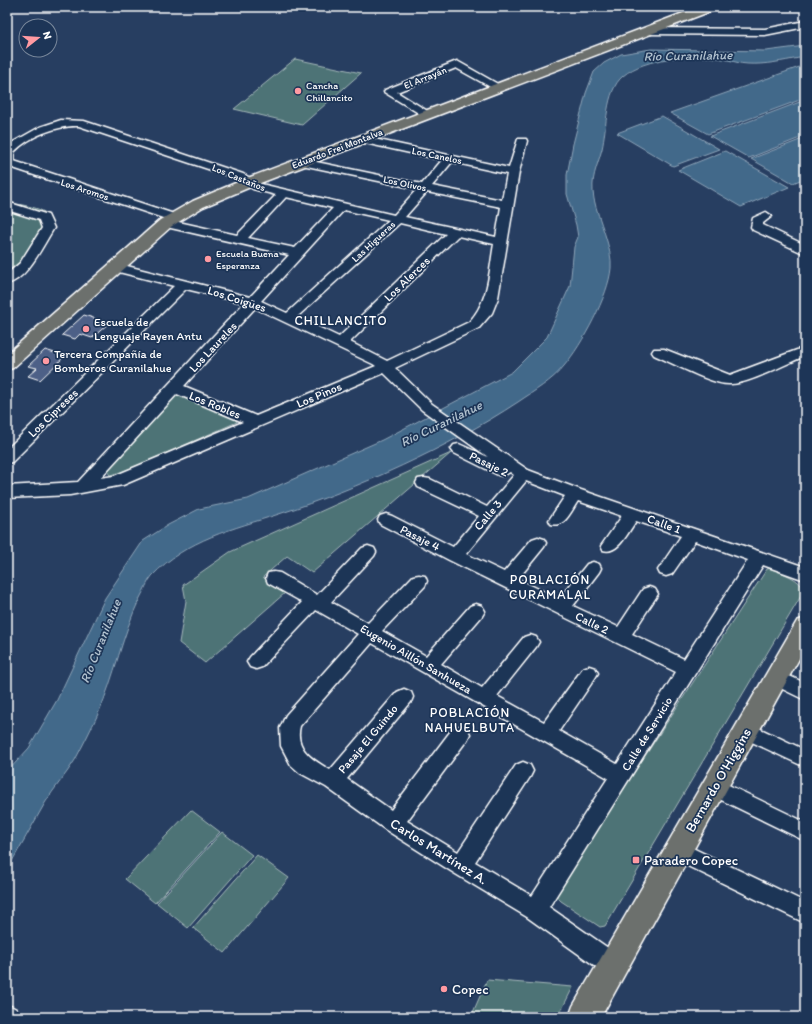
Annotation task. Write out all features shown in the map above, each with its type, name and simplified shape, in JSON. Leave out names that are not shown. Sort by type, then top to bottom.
[{"type":"main road","name":"Eduardo Frei Montalva","points":[[7,364],[115,267],[170,221],[205,201],[360,139],[710,7]]},
{"type":"main road","name":"Bernardo O'Higgins","points":[[584,1017],[805,627]]},
{"type":"street","points":[[648,31],[765,32],[805,24]]},
{"type":"street","name":"El Arrayán","points":[[426,114],[389,92],[457,64],[498,87]]},
{"type":"street","name":"Los Castaños","points":[[8,150],[55,124],[80,123],[239,176],[258,186],[500,242]]},
{"type":"street","name":"Los Canelos","points":[[360,139],[513,172]]},
{"type":"street","name":"Los Pinos","points":[[7,492],[83,487],[117,481],[386,367],[474,325],[485,313],[491,298],[513,172],[522,141]]},
{"type":"street","name":"Los Aromos","points":[[8,150],[8,163],[16,167],[170,221],[299,253]]},
{"type":"street","name":"Las Higueras","points":[[289,318],[397,219],[450,158]]},
{"type":"street","name":"Los Olivos","points":[[302,162],[508,205]]},
{"type":"street","points":[[240,239],[284,193]]},
{"type":"street","points":[[7,206],[44,218],[48,228],[25,265],[7,280]]},
{"type":"street","name":"Los Laureles","points":[[83,487],[341,206]]},
{"type":"street","points":[[766,216],[757,220],[757,227],[805,250]]},
{"type":"street","name":"Los Alerces","points":[[341,343],[456,232]]},
{"type":"street","name":"Los Coigües","points":[[115,267],[254,302],[378,361],[386,367],[426,407],[521,476]]},
{"type":"street","name":"Los Cipreses","points":[[7,458],[184,284]]},
{"type":"street","points":[[659,352],[720,378],[730,380],[739,378],[805,351]]},
{"type":"street","name":"Los Robles","points":[[175,388],[256,422]]},
{"type":"street","name":"Pasaje 2","points":[[459,449],[521,476]]},
{"type":"street","name":"Calle 1","points":[[521,476],[633,513],[805,574]]},
{"type":"street","name":"Calle 3","points":[[454,556],[521,476]]},
{"type":"street","points":[[424,484],[488,514]]},
{"type":"street","points":[[557,520],[575,494]]},
{"type":"street","points":[[609,546],[633,513]]},
{"type":"street","name":"Pasaje 4","points":[[386,520],[454,556]]},
{"type":"street","points":[[666,570],[691,534]]},
{"type":"street","points":[[506,581],[538,543]]},
{"type":"street","points":[[256,662],[368,552]]},
{"type":"street","name":"Calle 2","points":[[454,556],[687,669]]},
{"type":"street","name":"Calle de Servicio","points":[[535,910],[759,557]]},
{"type":"street","points":[[562,608],[593,568]]},
{"type":"street","name":"Eugenio Aillón Sanhueza","points":[[274,578],[621,776]]},
{"type":"street","points":[[370,633],[419,581]]},
{"type":"street","points":[[621,637],[649,594]]},
{"type":"street","points":[[428,666],[476,610]]},
{"type":"street","name":"Carlos Martínez A.","points":[[370,633],[294,721],[290,728],[290,740],[298,759],[307,767],[333,781],[393,823],[535,910],[613,965]]},
{"type":"street","points":[[485,698],[530,642]]},
{"type":"street","points":[[547,733],[589,673]]},
{"type":"street","points":[[776,678],[805,692]]},
{"type":"street","name":"Pasaje El Guindo","points":[[333,781],[404,697]]},
{"type":"street","points":[[746,730],[805,758]]},
{"type":"street","points":[[393,823],[460,734]]},
{"type":"street","points":[[461,866],[523,771]]},
{"type":"street","points":[[714,787],[805,832]]},
{"type":"street","points":[[678,851],[805,912]]},
{"type":"green space","name":"Cancha Chillancito","points":[[295,59],[361,73],[302,125],[234,109]]},
{"type":"green space","points":[[7,202],[29,206],[44,212],[48,215],[50,220],[47,234],[33,259],[25,270],[7,287]]},
{"type":"green space","points":[[176,393],[232,415],[237,422],[121,473],[110,475],[106,470]]},
{"type":"green space","points":[[451,453],[312,573],[287,556],[263,577],[285,593],[205,663],[179,643],[186,601],[183,585],[230,552]]},
{"type":"green space","points":[[772,568],[791,577],[799,583],[804,591],[605,926],[600,927],[561,901],[557,897],[557,891],[765,572],[767,569]]},
{"type":"green space","points":[[191,810],[220,832],[155,903],[125,879]]},
{"type":"green space","points":[[222,832],[252,855],[188,928],[157,903]]},
{"type":"green space","points":[[257,855],[289,878],[225,953],[193,928]]},
{"type":"green space","points":[[487,980],[573,987],[558,1017],[471,1017]]},
{"type":"water","name":"Río Curanilahue","points":[[805,46],[805,57],[761,64],[748,64],[699,57],[671,58],[644,65],[623,76],[617,83],[610,100],[604,140],[593,179],[594,199],[610,252],[611,268],[609,279],[594,319],[571,357],[554,376],[536,390],[491,419],[433,451],[402,466],[340,492],[211,537],[195,544],[166,563],[150,578],[140,598],[128,626],[104,700],[81,749],[45,803],[7,870],[7,772],[29,748],[57,700],[105,598],[143,541],[168,525],[199,509],[248,499],[382,440],[512,372],[547,337],[570,286],[574,247],[578,237],[567,194],[567,175],[586,93],[594,72],[604,63],[621,54],[651,49],[766,51]]},
{"type":"water","points":[[805,65],[805,98],[708,134],[670,113]]},
{"type":"water","points":[[805,100],[805,136],[749,158],[710,136]]},
{"type":"water","points":[[662,116],[719,149],[673,166],[617,133]]},
{"type":"water","points":[[805,138],[805,178],[793,183],[751,159]]},
{"type":"water","points":[[725,151],[789,187],[741,207],[678,170]]},
{"type":"building","name":"Escuela de Lenguaje Rayen Antu","points":[[84,315],[109,323],[92,338],[80,334],[75,339],[62,335]]},
{"type":"building","name":"Tercera Compañía de Bomberos Curanilahue","points":[[45,350],[65,356],[40,380],[28,376],[37,368],[28,366]]},
{"type":"place","name":"Cancha Chillancito","points":[[298,91]]},
{"type":"place","name":"Escuela Buena Esperanza","points":[[208,259]]},
{"type":"place","name":"Escuela de Lenguaje Rayen Antu","points":[[86,329]]},
{"type":"place","name":"Tercera Compañía de Bomberos Curanilahue","points":[[46,361]]},
{"type":"place","name":"Paradero Copec","points":[[636,860]]},
{"type":"place","name":"Copec","points":[[444,989]]},
{"type":"district","name":"CHILLANCITO","points":[[341,320]]},
{"type":"district","name":"POBLACIÓN CURAMALAL","points":[[550,586]]},
{"type":"district","name":"POBLACIÓN NAHUELBUTA","points":[[470,720]]}]
